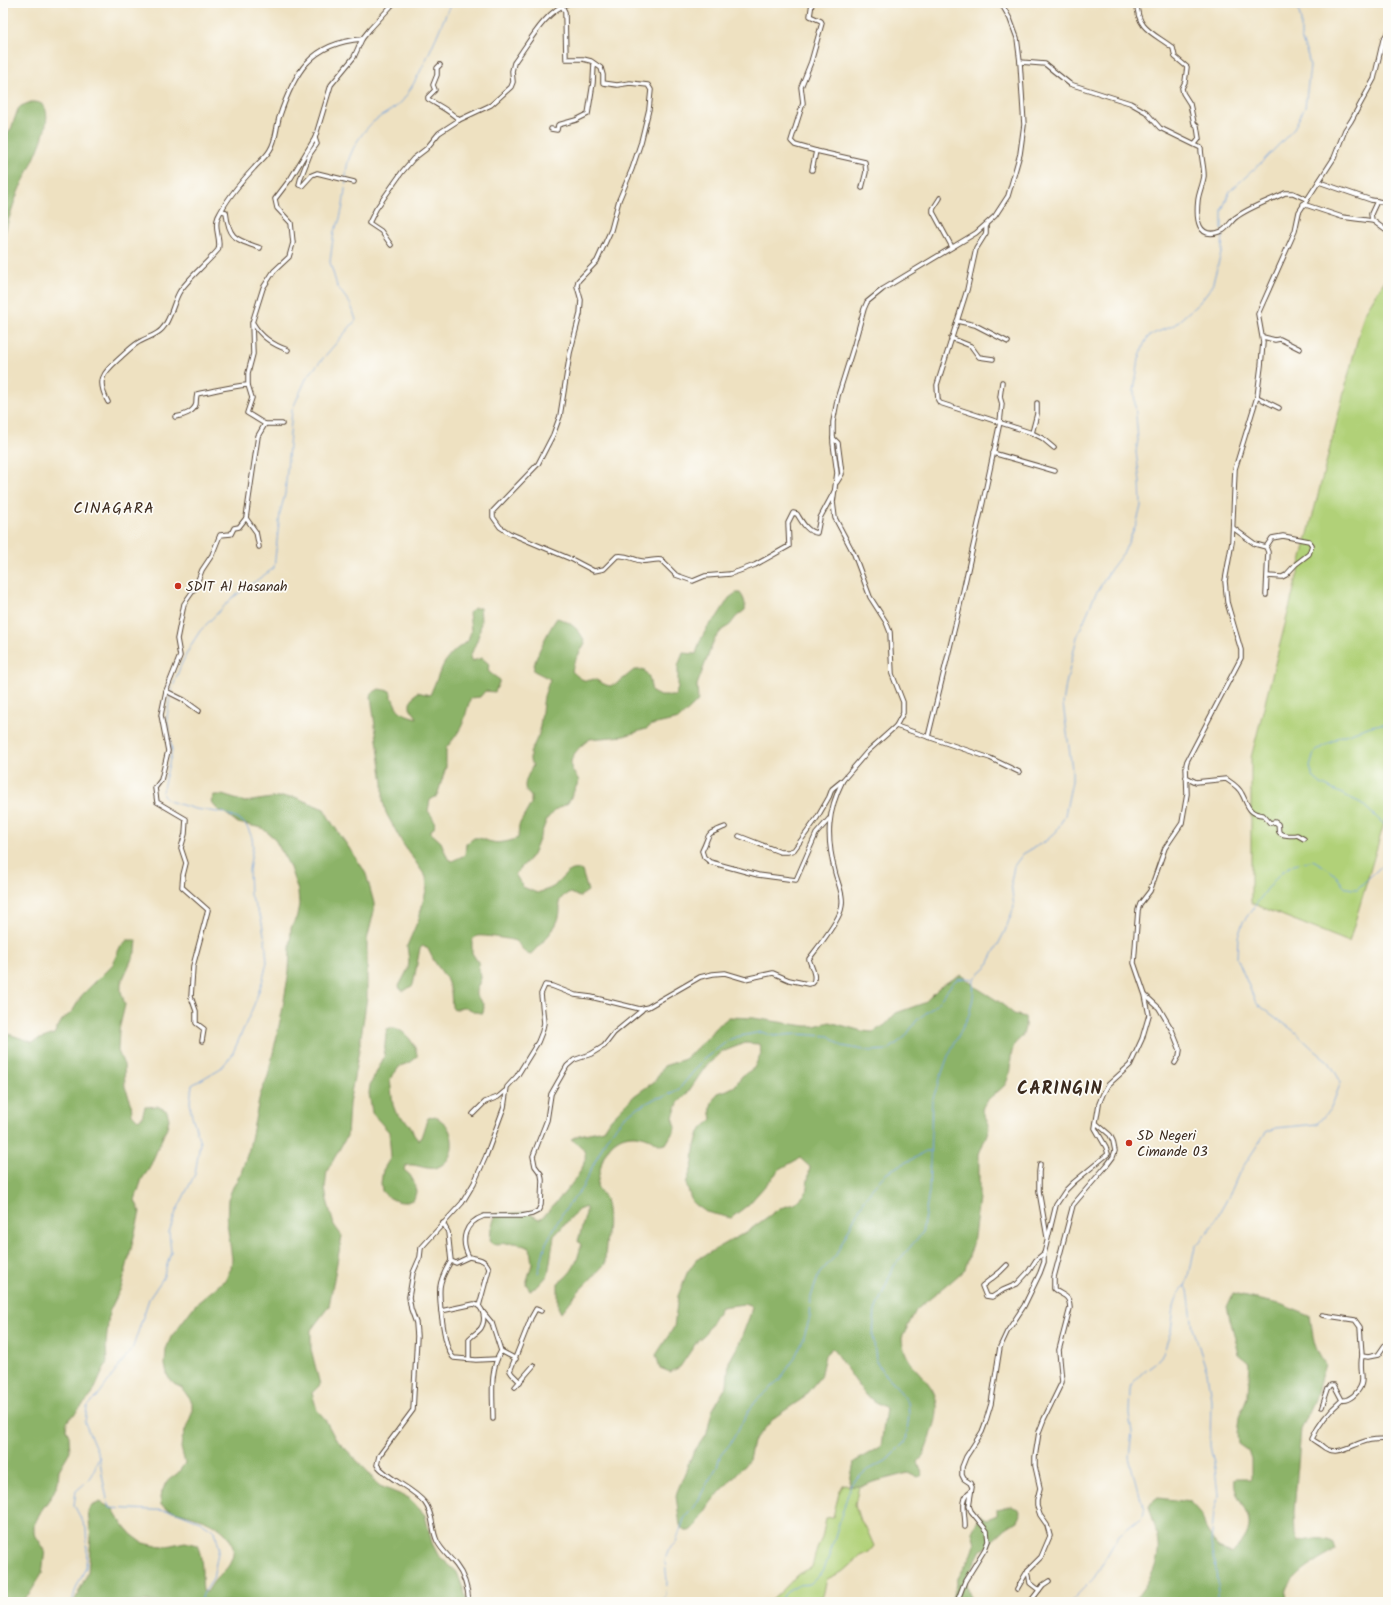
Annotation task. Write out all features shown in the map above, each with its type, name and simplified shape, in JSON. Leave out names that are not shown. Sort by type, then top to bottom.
[{"type":"street","points":[[282,424],[265,424],[247,413],[252,398],[248,385],[248,373],[253,354],[252,323],[263,288],[274,271],[289,257],[293,243],[291,223],[277,208],[275,199],[291,178],[315,138],[331,85],[354,57],[362,39],[394,3]]},
{"type":"street","points":[[391,245],[381,231],[369,223],[376,209],[408,165],[426,149],[442,130],[488,106],[511,87],[513,82],[512,71],[514,63],[549,16],[562,6],[569,3]]},
{"type":"street","points":[[812,3],[810,16],[821,21],[822,23],[812,62],[800,87],[803,103],[791,140],[795,145],[865,162],[866,172],[862,188]]},
{"type":"street","points":[[740,836],[780,852],[792,851],[798,846],[818,818],[832,789],[843,780],[861,758],[896,726],[904,713],[904,706],[892,674],[890,632],[886,622],[870,597],[854,554],[834,518],[833,502],[837,473],[833,438],[833,422],[838,396],[867,302],[882,289],[967,239],[986,224],[1000,209],[1008,196],[1020,154],[1024,125],[1020,62],[1015,29],[1001,3]]},
{"type":"street","points":[[1137,3],[1137,12],[1141,23],[1149,31],[1173,48],[1175,57],[1187,67],[1185,82],[1182,88],[1183,93],[1190,104],[1194,123],[1197,126],[1198,139],[1195,144]]},
{"type":"street","points":[[562,6],[565,12],[565,57],[568,59],[587,59],[591,61],[601,68],[603,83],[617,85],[630,83],[648,85],[651,90],[649,109],[632,169],[624,187],[605,245],[597,261],[578,281],[577,286],[581,300],[580,314],[570,353],[560,416],[553,435],[538,464],[493,511],[492,517],[500,527],[509,533],[573,560],[594,571],[604,569],[617,556],[629,556],[644,562],[652,559],[661,560],[676,575],[693,581],[705,576],[730,574],[739,571],[789,546],[788,522],[794,513],[797,514],[808,530],[817,533],[820,518],[835,490]]},
{"type":"street","points":[[957,1602],[965,1581],[980,1558],[988,1541],[987,1531],[971,1511],[970,1483],[964,1479],[962,1475],[964,1462],[986,1424],[991,1404],[1000,1347],[1024,1306],[1044,1262],[1044,1254],[1056,1205],[1074,1182],[1108,1154],[1106,1147],[1096,1131],[1099,1104],[1108,1085],[1130,1065],[1142,1039],[1149,1015],[1146,995],[1134,963],[1136,916],[1140,904],[1150,891],[1165,848],[1182,823],[1187,794],[1187,761],[1214,713],[1242,655],[1226,592],[1226,572],[1233,528],[1236,469],[1257,397],[1261,366],[1263,337],[1258,320],[1258,314],[1293,235],[1297,215],[1334,158],[1345,130],[1374,79],[1383,40],[1388,32]]},
{"type":"street","points":[[108,402],[102,390],[102,379],[110,366],[139,342],[162,330],[181,290],[218,250],[219,242],[217,223],[222,211],[248,175],[270,151],[290,89],[305,65],[318,53],[333,44],[362,39]]},
{"type":"street","points":[[1020,62],[1045,64],[1070,84],[1130,103],[1146,112],[1160,128],[1201,148],[1204,168],[1198,198],[1199,225],[1202,230],[1207,233],[1211,234],[1222,231],[1235,218],[1285,193],[1293,193],[1306,199]]},
{"type":"street","points":[[551,129],[557,130],[560,124],[576,120],[588,114],[593,83],[594,64]]},
{"type":"street","points":[[440,65],[437,68],[437,75],[432,85],[435,90],[428,97],[428,99],[438,107],[444,107],[459,120]]},
{"type":"street","points":[[315,138],[317,141],[316,145],[310,154],[299,185],[302,186],[312,175],[317,172],[354,182]]},
{"type":"street","points":[[812,170],[816,151]]},
{"type":"street","points":[[1318,182],[1377,201],[1388,203]]},
{"type":"street","points":[[940,198],[933,209],[933,212],[952,247]]},
{"type":"street","points":[[1373,221],[1371,216],[1377,201]]},
{"type":"street","points":[[1303,204],[1342,217],[1373,221],[1388,232]]},
{"type":"street","points":[[222,211],[226,212],[228,228],[234,236],[260,248]]},
{"type":"street","points":[[986,224],[986,234],[976,249],[972,270],[937,385],[938,400],[940,403],[1032,433],[1042,438],[1054,448]]},
{"type":"street","points":[[956,321],[975,325],[1008,342]]},
{"type":"street","points":[[252,323],[269,341],[288,350]]},
{"type":"street","points":[[1263,337],[1275,340],[1280,339],[1300,349]]},
{"type":"street","points":[[951,338],[971,346],[979,357],[993,359]]},
{"type":"street","points":[[928,737],[958,614],[1000,422],[1002,404],[1000,397],[1002,382]]},
{"type":"street","points":[[175,417],[182,416],[192,410],[196,403],[197,394],[229,387],[248,385]]},
{"type":"street","points":[[1257,397],[1279,408]]},
{"type":"street","points":[[1032,433],[1038,403]]},
{"type":"street","points":[[202,1041],[204,1029],[196,1022],[196,1011],[191,997],[193,966],[208,910],[182,887],[186,864],[181,848],[185,834],[186,819],[157,802],[155,788],[161,780],[168,751],[161,715],[166,691],[180,656],[177,639],[184,604],[195,588],[202,570],[212,555],[220,535],[231,534],[234,528],[239,527],[246,518],[258,436],[265,424]]},
{"type":"street","points":[[993,452],[1055,471]]},
{"type":"street","points":[[246,518],[256,532],[259,546]]},
{"type":"street","points":[[1233,528],[1255,544],[1266,547]]},
{"type":"street","points":[[1266,547],[1272,538],[1283,536],[1309,540],[1312,545],[1309,554],[1296,564],[1286,575],[1282,577],[1268,576]]},
{"type":"street","points":[[1266,547],[1268,552],[1266,595]]},
{"type":"street","points":[[166,691],[175,695],[199,711]]},
{"type":"street","points":[[896,726],[990,758],[1019,772]]},
{"type":"street","points":[[1186,777],[1196,782],[1226,779],[1238,789],[1249,810],[1258,815],[1263,815],[1270,823],[1275,822],[1278,824],[1279,832],[1282,834],[1293,836],[1297,835],[1304,839]]},
{"type":"street","points":[[469,1257],[464,1239],[466,1230],[478,1218],[532,1214],[538,1211],[541,1205],[542,1180],[541,1174],[535,1166],[533,1156],[547,1120],[551,1094],[567,1066],[574,1060],[591,1054],[604,1046],[614,1033],[643,1009],[700,977],[725,973],[745,979],[773,973],[790,980],[808,984],[812,983],[814,973],[810,959],[838,917],[842,906],[841,889],[835,872],[831,849],[829,819],[831,808],[843,780]]},
{"type":"street","points":[[725,827],[713,830],[708,835],[702,851],[704,857],[710,862],[758,875],[796,880],[816,834],[829,819]]},
{"type":"street","points":[[473,1114],[485,1102],[498,1097],[505,1091],[509,1084],[517,1076],[542,1032],[544,1023],[541,994],[545,985],[552,986],[575,995],[591,996],[643,1009]]},
{"type":"street","points":[[1146,995],[1159,1008],[1172,1030],[1180,1050],[1179,1056],[1175,1063]]},
{"type":"street","points":[[469,1602],[466,1585],[461,1572],[437,1542],[432,1515],[425,1503],[413,1492],[390,1477],[377,1465],[379,1456],[413,1410],[415,1396],[417,1336],[416,1323],[410,1303],[411,1283],[420,1257],[421,1248],[462,1203],[474,1183],[486,1156],[504,1107],[505,1091]]},
{"type":"street","points":[[1017,1589],[1028,1570],[1041,1558],[1050,1536],[1048,1525],[1040,1515],[1037,1506],[1040,1488],[1035,1466],[1035,1457],[1039,1432],[1062,1382],[1059,1350],[1070,1308],[1066,1295],[1054,1289],[1054,1277],[1073,1205],[1108,1165],[1115,1151],[1110,1135],[1096,1123]]},
{"type":"street","points":[[1040,1164],[1039,1191],[1048,1238]]},
{"type":"street","points":[[443,1223],[448,1232],[451,1261],[444,1272],[440,1287],[441,1311],[451,1356],[454,1358],[469,1359],[497,1359]]},
{"type":"street","points":[[1006,1265],[1000,1272],[982,1286],[983,1292],[986,1296],[992,1297],[1003,1290],[1018,1284],[1036,1260],[1044,1254]]},
{"type":"street","points":[[451,1261],[456,1263],[469,1257],[484,1260],[488,1264],[489,1269],[479,1306]]},
{"type":"street","points":[[441,1311],[474,1304],[479,1306],[492,1323],[501,1351],[516,1359]]},
{"type":"street","points":[[520,1382],[510,1371],[516,1359],[530,1318],[536,1309],[541,1311]]},
{"type":"street","points":[[469,1359],[469,1339],[481,1329],[484,1323],[483,1312]]},
{"type":"street","points":[[1322,1315],[1356,1320],[1360,1327],[1362,1356],[1361,1367],[1363,1376],[1362,1384],[1356,1393],[1348,1400],[1342,1400],[1332,1408],[1322,1421],[1312,1438],[1314,1442],[1330,1451],[1336,1451],[1376,1438],[1388,1439]]},
{"type":"street","points":[[1362,1356],[1368,1357],[1378,1355],[1387,1342],[1388,1336]]},
{"type":"street","points":[[493,1419],[493,1381],[497,1359],[501,1351]]},
{"type":"street","points":[[515,1387],[534,1365]]},
{"type":"street","points":[[1322,1407],[1328,1389],[1331,1385],[1334,1385],[1342,1400]]},
{"type":"street","points":[[965,1527],[965,1500],[968,1493],[971,1491]]},
{"type":"street","points":[[1028,1570],[1030,1582],[1039,1590]]},
{"type":"street","points":[[1030,1602],[1039,1590],[1049,1581]]},
{"type":"green space","points":[[31,102],[42,104],[46,113],[46,125],[36,155],[19,190],[7,225],[3,244],[3,141],[11,129],[18,109],[21,106]]},
{"type":"green space","points":[[1388,275],[1388,810],[1349,942],[1251,903],[1251,758],[1364,314]]},
{"type":"green space","points":[[736,593],[740,593],[743,597],[745,610],[736,617],[730,625],[722,630],[714,640],[697,685],[698,700],[696,703],[679,719],[652,725],[646,729],[624,736],[590,739],[583,744],[572,759],[571,767],[579,781],[568,803],[555,810],[547,819],[533,855],[515,874],[523,887],[537,893],[553,887],[566,874],[573,870],[582,871],[588,891],[579,897],[571,893],[563,896],[559,902],[560,910],[556,924],[547,937],[531,954],[524,951],[515,941],[512,940],[497,937],[478,936],[472,940],[472,953],[478,962],[480,977],[476,995],[483,1004],[483,1013],[478,1013],[467,1008],[454,1010],[452,1007],[451,991],[446,978],[434,961],[427,947],[423,946],[420,948],[413,985],[404,991],[400,989],[399,986],[408,969],[409,961],[407,946],[419,918],[427,887],[426,877],[403,844],[386,813],[383,801],[383,783],[371,697],[372,693],[379,689],[390,691],[394,703],[399,710],[405,714],[417,718],[410,708],[410,702],[417,692],[430,695],[440,671],[448,658],[453,652],[468,641],[471,631],[469,613],[474,608],[480,608],[480,628],[470,657],[472,661],[482,658],[489,664],[488,670],[490,673],[500,680],[495,692],[485,691],[480,697],[471,698],[460,730],[446,748],[446,767],[437,796],[430,800],[428,811],[434,821],[434,828],[431,830],[431,833],[441,842],[448,859],[452,861],[465,855],[466,844],[474,838],[498,843],[518,838],[519,825],[531,804],[531,796],[527,793],[525,786],[533,765],[530,761],[530,753],[539,734],[544,696],[550,679],[534,671],[535,660],[542,644],[557,618],[566,621],[578,630],[585,643],[574,663],[572,671],[579,678],[584,680],[594,679],[610,686],[618,683],[634,670],[644,670],[649,677],[652,692],[660,696],[675,696],[678,688],[678,666],[683,653],[696,654],[700,641],[708,626],[717,617],[729,598]]},
{"type":"green space","points":[[214,795],[222,795],[245,802],[278,797],[295,797],[324,809],[366,874],[374,903],[374,911],[367,940],[367,997],[349,1104],[347,1136],[327,1171],[325,1189],[327,1200],[334,1225],[342,1236],[329,1306],[311,1330],[311,1349],[320,1385],[312,1393],[317,1410],[325,1419],[335,1438],[370,1474],[374,1481],[380,1486],[409,1498],[425,1515],[432,1543],[438,1555],[457,1572],[468,1602],[74,1602],[88,1572],[91,1538],[88,1511],[90,1507],[100,1502],[113,1509],[131,1534],[143,1543],[162,1547],[185,1542],[197,1545],[201,1556],[203,1591],[207,1592],[228,1566],[233,1553],[233,1546],[230,1539],[219,1528],[205,1520],[170,1510],[161,1505],[160,1497],[166,1482],[178,1473],[185,1463],[181,1448],[182,1439],[192,1413],[192,1402],[182,1388],[174,1384],[168,1377],[165,1365],[166,1349],[171,1337],[195,1305],[226,1279],[231,1268],[232,1259],[227,1223],[228,1199],[241,1173],[249,1149],[260,1095],[268,1076],[289,971],[291,928],[297,916],[299,904],[298,891],[289,865],[274,838],[262,828],[238,823],[225,813],[218,810],[211,802]]},
{"type":"green space","points":[[127,940],[137,940],[136,950],[121,983],[121,991],[125,1005],[119,1030],[118,1051],[124,1065],[125,1087],[131,1102],[132,1114],[138,1120],[142,1117],[145,1107],[157,1106],[167,1111],[169,1119],[149,1169],[142,1179],[135,1200],[140,1212],[122,1286],[109,1312],[106,1345],[107,1362],[92,1395],[67,1422],[66,1429],[69,1436],[70,1451],[59,1470],[58,1482],[53,1494],[41,1511],[34,1525],[34,1533],[45,1550],[42,1574],[30,1593],[21,1602],[3,1602],[3,1032],[32,1042],[54,1034],[62,1020],[72,1012],[82,995],[113,964],[119,949]]},
{"type":"green space","points":[[961,975],[1014,1014],[1025,1017],[1025,1024],[1022,1036],[1014,1046],[1011,1057],[1010,1072],[1005,1085],[988,1099],[982,1110],[987,1120],[989,1129],[979,1154],[979,1199],[973,1244],[965,1269],[916,1310],[902,1338],[905,1352],[911,1363],[933,1390],[937,1402],[936,1416],[931,1435],[924,1453],[918,1462],[923,1475],[918,1478],[908,1473],[863,1486],[849,1486],[854,1462],[881,1446],[886,1408],[866,1396],[832,1348],[825,1355],[820,1377],[802,1399],[775,1417],[753,1442],[749,1460],[711,1502],[695,1527],[689,1531],[685,1531],[680,1525],[676,1496],[677,1492],[693,1453],[707,1433],[712,1411],[727,1385],[729,1362],[739,1344],[752,1307],[744,1304],[721,1307],[705,1334],[698,1340],[680,1367],[670,1372],[660,1368],[656,1355],[674,1327],[678,1296],[687,1273],[696,1260],[748,1231],[780,1208],[795,1204],[806,1193],[810,1167],[800,1158],[780,1169],[748,1205],[731,1218],[706,1212],[692,1202],[686,1184],[693,1163],[694,1150],[699,1132],[712,1119],[711,1105],[718,1093],[735,1086],[742,1076],[754,1068],[761,1053],[759,1044],[745,1043],[722,1052],[706,1066],[686,1095],[678,1103],[673,1117],[676,1127],[666,1144],[660,1145],[646,1137],[631,1135],[624,1136],[611,1145],[606,1152],[600,1168],[597,1186],[605,1199],[608,1215],[605,1264],[578,1292],[561,1313],[558,1307],[558,1283],[571,1271],[578,1257],[581,1245],[578,1241],[586,1213],[586,1207],[578,1210],[554,1236],[548,1275],[537,1287],[530,1290],[526,1284],[532,1264],[530,1248],[516,1243],[493,1244],[490,1242],[491,1228],[496,1214],[526,1212],[539,1219],[545,1215],[578,1175],[583,1166],[585,1158],[584,1151],[571,1139],[579,1135],[604,1130],[611,1119],[634,1096],[655,1081],[664,1066],[685,1059],[708,1037],[714,1029],[729,1017],[753,1018],[805,1026],[814,1026],[830,1022],[862,1031],[873,1032],[885,1025],[896,1013],[924,1003],[942,985]]},
{"type":"green space","points":[[391,1028],[405,1034],[409,1038],[417,1053],[417,1057],[411,1062],[400,1066],[390,1079],[393,1105],[396,1113],[410,1125],[414,1135],[419,1141],[428,1118],[435,1116],[447,1126],[452,1138],[452,1150],[450,1156],[441,1165],[435,1168],[412,1165],[405,1166],[404,1170],[410,1175],[414,1182],[416,1192],[414,1199],[406,1202],[397,1201],[382,1191],[381,1183],[383,1170],[391,1157],[389,1132],[372,1113],[369,1093],[370,1085],[384,1057],[387,1029]]},
{"type":"green space","points":[[1233,1294],[1280,1304],[1310,1316],[1316,1347],[1325,1364],[1315,1399],[1301,1430],[1294,1511],[1295,1534],[1298,1541],[1316,1539],[1330,1541],[1334,1543],[1336,1550],[1302,1571],[1294,1578],[1286,1594],[1288,1602],[1133,1602],[1151,1575],[1157,1560],[1158,1544],[1156,1530],[1149,1505],[1158,1498],[1191,1502],[1201,1513],[1206,1529],[1218,1548],[1232,1553],[1245,1538],[1249,1528],[1247,1513],[1235,1487],[1235,1479],[1251,1479],[1251,1459],[1248,1450],[1238,1443],[1237,1433],[1239,1417],[1248,1395],[1250,1363],[1239,1354],[1227,1307]]},
{"type":"green space","points":[[846,1484],[849,1486],[859,1486],[855,1505],[860,1521],[867,1530],[874,1546],[869,1552],[859,1557],[842,1572],[827,1579],[823,1596],[803,1601],[800,1598],[788,1602],[768,1602],[780,1593],[797,1575],[812,1567],[817,1548],[822,1538],[826,1518],[833,1517],[839,1493],[843,1485]]},
{"type":"green space","points":[[1011,1506],[1018,1509],[1020,1515],[1017,1521],[1006,1528],[992,1541],[988,1547],[981,1550],[966,1579],[971,1602],[951,1602],[957,1580],[972,1554],[975,1543],[972,1532],[980,1515],[987,1519],[997,1515],[997,1509]]},
{"type":"waterway","points":[[346,178],[346,170],[350,155],[363,133],[373,122],[399,104],[413,85],[451,3]]},
{"type":"waterway","points":[[1222,230],[1222,210],[1230,191],[1262,162],[1293,130],[1305,107],[1310,67],[1308,56],[1301,38],[1301,21],[1297,3]]},
{"type":"waterway","points":[[171,692],[180,667],[200,631],[232,598],[274,568],[280,513],[285,494],[292,410],[307,377],[356,320],[351,305],[337,286],[330,262],[334,231],[339,222],[343,206],[346,181]]},
{"type":"waterway","points":[[777,1602],[787,1592],[799,1585],[810,1584],[823,1572],[851,1484],[866,1471],[886,1461],[906,1441],[909,1415],[908,1402],[893,1382],[882,1371],[876,1360],[873,1335],[875,1311],[894,1266],[922,1233],[929,1192],[932,1101],[948,1056],[969,1015],[973,998],[974,979],[986,968],[1005,931],[1014,907],[1011,882],[1014,866],[1023,854],[1047,840],[1056,832],[1065,815],[1072,781],[1072,769],[1063,704],[1077,637],[1095,595],[1111,569],[1124,552],[1137,522],[1141,506],[1140,481],[1136,452],[1138,440],[1134,391],[1139,359],[1148,337],[1173,326],[1199,303],[1212,286],[1222,250],[1223,233]]},
{"type":"waterway","points":[[170,695],[167,718],[172,751],[162,792],[163,795],[169,801],[195,809],[225,813],[242,821],[248,828],[253,846],[249,870],[250,895],[261,918],[267,962],[254,1005],[232,1055],[221,1068],[192,1085],[190,1101],[191,1112],[200,1143],[195,1174],[176,1212],[169,1232],[171,1252],[163,1278],[149,1299],[133,1347],[97,1397],[87,1407],[85,1423],[99,1456],[109,1508],[174,1511],[200,1521],[215,1531],[219,1547],[213,1579],[198,1602]]},
{"type":"waterway","points":[[1388,723],[1371,726],[1339,737],[1314,753],[1310,767],[1313,777],[1321,784],[1361,803],[1387,827],[1388,830]]},
{"type":"waterway","points":[[1070,1602],[1094,1578],[1119,1535],[1142,1517],[1146,1507],[1139,1496],[1129,1457],[1132,1432],[1129,1414],[1130,1389],[1131,1385],[1143,1372],[1156,1362],[1163,1354],[1171,1331],[1174,1307],[1178,1295],[1185,1286],[1189,1276],[1195,1247],[1211,1228],[1230,1194],[1239,1173],[1266,1132],[1276,1128],[1317,1124],[1331,1108],[1341,1082],[1329,1062],[1294,1031],[1256,1003],[1237,958],[1238,937],[1243,922],[1280,873],[1294,864],[1313,860],[1332,872],[1342,884],[1348,888],[1357,889],[1388,860]]},
{"type":"waterway","points":[[538,1273],[546,1243],[562,1214],[582,1188],[607,1137],[627,1114],[656,1098],[664,1097],[679,1089],[704,1059],[729,1040],[736,1037],[761,1032],[774,1036],[797,1034],[829,1036],[842,1046],[870,1051],[888,1050],[905,1037],[917,1020],[936,1005],[957,979],[973,979]]},
{"type":"waterway","points":[[660,1602],[666,1595],[667,1581],[665,1561],[668,1550],[676,1542],[684,1519],[698,1501],[717,1467],[720,1456],[730,1444],[750,1409],[757,1400],[779,1381],[794,1359],[803,1340],[810,1317],[811,1297],[819,1274],[836,1255],[860,1207],[871,1190],[887,1172],[930,1150]]},
{"type":"waterway","points":[[1185,1286],[1188,1290],[1193,1328],[1207,1372],[1211,1400],[1210,1445],[1215,1468],[1218,1495],[1214,1511],[1211,1544],[1215,1561],[1218,1602]]},
{"type":"waterway","points":[[72,1602],[76,1588],[86,1567],[87,1550],[86,1528],[74,1505],[76,1491],[90,1476],[99,1457]]},
{"type":"place","name":"SDIT Al Hasanah","points":[[178,586]]},
{"type":"place","name":"SD Negeri Cimande 03","points":[[1129,1143]]},
{"type":"district","name":"CINAGARA","points":[[114,507]]},
{"type":"district","name":"CARINGIN","points":[[1060,1088]]}]
